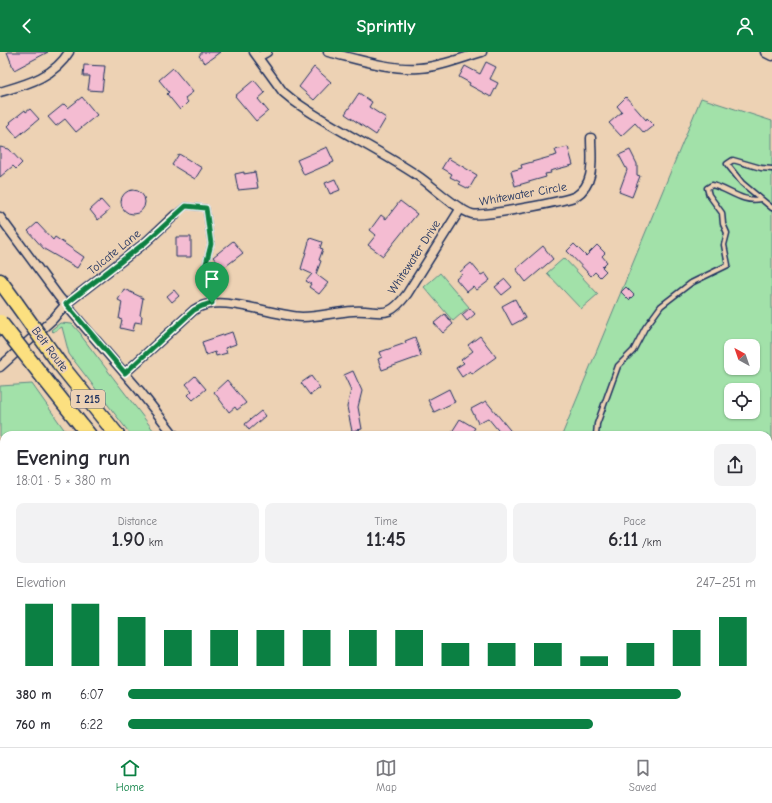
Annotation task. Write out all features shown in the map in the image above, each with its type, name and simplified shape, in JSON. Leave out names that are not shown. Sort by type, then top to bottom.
[{"type":"highway","name":"Belt Route","points":[[0,281],[59,363],[114,431]]},
{"type":"highway","name":"Belt Route","points":[[0,322],[86,431]]},
{"type":"street","points":[[0,92],[45,76],[61,63],[68,52]]},
{"type":"street","points":[[267,52],[256,54],[279,87],[294,101],[420,177],[460,208]]},
{"type":"street","points":[[328,52],[373,62],[413,68],[432,66],[482,52]]},
{"type":"street","points":[[766,52],[772,55]]},
{"type":"street","name":"Whitewater Circle","points":[[460,208],[471,214],[490,214],[576,196],[584,190],[590,178],[591,138]]},
{"type":"street","name":"Whitewater Drive","points":[[125,373],[194,310],[212,303],[300,317],[356,311],[379,313],[391,310],[400,304],[407,294],[460,208]]},
{"type":"street","name":"Tolcate Lane","points":[[0,367],[53,319],[66,304],[146,242],[175,215]]},
{"type":"street","points":[[0,217],[59,297],[125,373],[171,431]]},
{"type":"lane","points":[[772,169],[761,168],[742,161],[733,160],[728,162],[728,166],[732,172],[760,199],[772,208]]},
{"type":"lane","points":[[596,431],[597,424],[618,366],[633,351],[645,328],[661,306],[691,283],[728,265],[724,245],[727,233],[723,224],[722,213],[709,195],[707,188],[712,184],[741,198],[752,201],[760,199]]},
{"type":"lane","points":[[175,215],[186,206],[206,208],[211,244],[206,264],[206,275],[212,303]]},
{"type":"green space","points":[[701,98],[772,121],[772,431],[564,431]]},
{"type":"green space","points":[[564,258],[598,294],[581,309],[547,273]]},
{"type":"green space","points":[[440,273],[469,307],[453,321],[424,287]]},
{"type":"green space","points":[[60,323],[72,324],[154,431],[128,431],[69,354],[62,327],[53,332],[51,330]]},
{"type":"green space","points":[[32,384],[65,431],[0,431],[0,386]]},
{"type":"building","points":[[7,52],[48,52],[14,70]]},
{"type":"building","points":[[202,52],[220,52],[205,63],[199,56]]},
{"type":"building","points":[[486,62],[496,67],[490,79],[498,83],[491,97],[469,85],[470,83],[459,77],[465,66],[480,74]]},
{"type":"building","points":[[84,65],[105,66],[102,91],[88,90],[90,76],[83,76]]},
{"type":"building","points":[[314,67],[331,82],[314,100],[299,87]]},
{"type":"building","points":[[173,68],[193,92],[185,98],[188,102],[180,110],[167,94],[169,92],[159,80]]},
{"type":"building","points":[[254,80],[265,93],[258,99],[268,111],[256,121],[235,96]]},
{"type":"building","points":[[359,93],[372,102],[369,107],[386,118],[376,135],[345,114]]},
{"type":"building","points":[[82,97],[97,115],[76,132],[65,119],[56,126],[48,117],[64,104],[68,108]]},
{"type":"building","points":[[626,97],[646,120],[647,118],[654,125],[644,133],[635,123],[621,136],[609,123],[622,112],[617,106]]},
{"type":"building","points":[[30,109],[39,119],[17,137],[8,126],[11,123],[10,122],[25,110],[26,112]]},
{"type":"building","points":[[0,147],[9,149],[22,163],[16,169],[13,166],[0,177]]},
{"type":"building","points":[[327,147],[334,162],[304,175],[297,160]]},
{"type":"building","points":[[568,147],[573,165],[550,171],[551,173],[545,174],[546,177],[515,186],[511,171],[522,168],[521,165],[557,155],[555,150]]},
{"type":"building","points":[[630,150],[637,164],[637,175],[640,176],[632,197],[619,192],[627,170],[619,155]]},
{"type":"building","points":[[179,154],[202,168],[195,179],[172,165]]},
{"type":"building","points":[[448,158],[477,175],[469,189],[450,177],[452,174],[442,168]]},
{"type":"building","points":[[244,172],[244,174],[255,172],[258,188],[238,190],[235,174]]},
{"type":"building","points":[[335,179],[340,190],[330,194],[325,183]]},
{"type":"building","points":[[133,190],[138,191],[144,197],[144,207],[138,213],[133,214],[128,213],[122,207],[121,202],[122,197],[128,191]]},
{"type":"building","points":[[101,200],[110,210],[98,220],[90,210]]},
{"type":"building","points":[[400,201],[417,214],[383,256],[368,245],[376,235],[370,230],[381,215],[386,219]]},
{"type":"building","points":[[37,223],[53,240],[55,237],[84,257],[77,268],[44,249],[28,231]]},
{"type":"building","points":[[176,237],[191,237],[191,257],[176,257]]},
{"type":"building","points":[[310,238],[322,242],[320,248],[323,249],[319,260],[321,261],[316,274],[328,283],[319,294],[309,287],[311,284],[306,281],[312,274],[301,269]]},
{"type":"building","points":[[233,241],[243,253],[222,269],[213,257]]},
{"type":"building","points":[[574,244],[586,256],[597,245],[605,253],[602,256],[607,262],[602,267],[606,271],[600,277],[595,272],[591,276],[567,251]]},
{"type":"building","points":[[543,246],[553,259],[526,282],[516,269]]},
{"type":"building","points":[[471,263],[481,275],[485,273],[490,280],[477,290],[473,287],[467,292],[456,279],[462,274],[460,272]]},
{"type":"building","points":[[505,279],[512,287],[502,295],[495,287]]},
{"type":"building","points":[[626,287],[634,295],[629,300],[621,292]]},
{"type":"building","points":[[124,289],[143,298],[140,315],[142,316],[141,323],[135,322],[133,331],[120,328],[122,320],[119,319],[122,302],[118,300]]},
{"type":"building","points":[[174,290],[179,296],[172,302],[167,296]]},
{"type":"building","points":[[515,299],[525,318],[512,325],[502,306]]},
{"type":"building","points":[[470,308],[475,314],[467,321],[462,315]]},
{"type":"building","points":[[445,314],[453,324],[443,333],[434,323]]},
{"type":"building","points":[[232,332],[236,344],[225,348],[227,353],[216,356],[215,352],[206,355],[202,342]]},
{"type":"building","points":[[480,336],[496,357],[472,374],[470,371],[462,377],[456,368],[464,363],[461,360],[473,351],[468,345]]},
{"type":"building","points":[[415,337],[421,356],[382,370],[378,359],[382,357],[380,352],[406,343],[405,341]]},
{"type":"building","points":[[353,371],[362,391],[358,407],[362,429],[352,431],[347,407],[351,390],[344,375]]},
{"type":"building","points":[[195,376],[206,389],[193,400],[188,395],[192,391],[186,384]]},
{"type":"building","points":[[311,376],[320,388],[310,395],[301,383]]},
{"type":"building","points":[[227,380],[246,403],[237,410],[235,407],[229,412],[214,392]]},
{"type":"building","points":[[449,389],[455,402],[434,412],[428,400]]},
{"type":"building","points":[[486,401],[511,431],[499,431],[488,418],[478,423],[471,409]]},
{"type":"building","points":[[261,411],[265,416],[249,430],[245,424]]},
{"type":"building","points":[[460,419],[475,428],[473,431],[452,431]]},
{"type":"route","points":[[186,206],[206,208],[211,244],[206,264],[206,275],[212,303],[198,307],[194,310],[125,373],[66,304],[76,298],[146,242],[186,206]]}]
